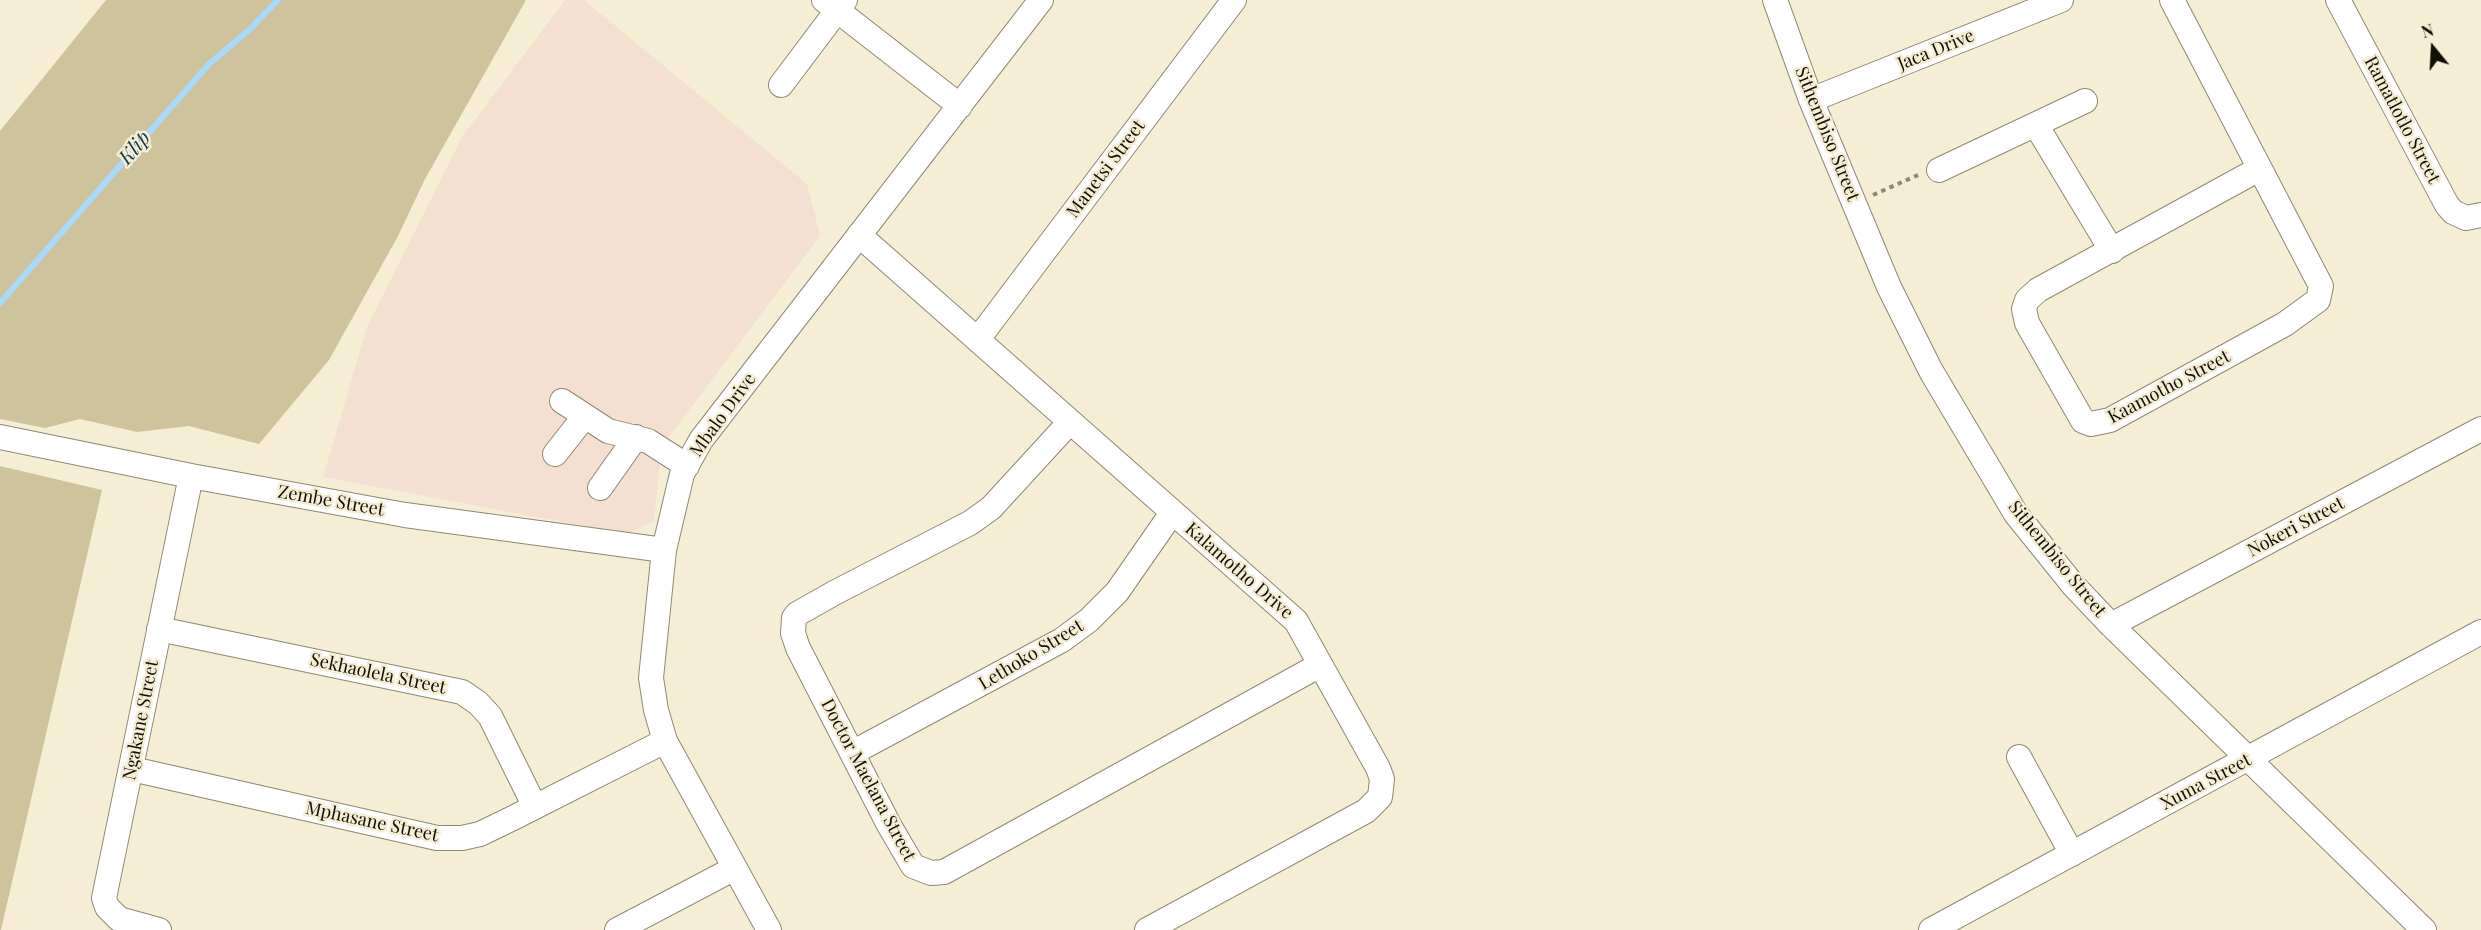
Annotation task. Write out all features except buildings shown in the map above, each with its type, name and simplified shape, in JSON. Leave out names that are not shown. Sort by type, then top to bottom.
[{"type":"street","name":"Mbalo Drive","points":[[769,930],[665,741],[656,710],[651,678],[664,550],[682,474],[701,441],[1041,0]]},
{"type":"street","name":"Manetsi Street","points":[[978,339],[1234,0]]},
{"type":"street","name":"Sithembiso Street","points":[[1775,0],[1811,100],[1889,287],[1931,371],[2010,504],[2074,586],[2111,625],[2424,930]]},
{"type":"street","name":"Jaca Drive","points":[[1811,100],[2061,0]]},
{"type":"street","name":"Kaamotho Street","points":[[2172,0],[2321,286],[2318,300],[2285,324],[2110,420],[2091,424],[2083,421],[2075,411],[2027,323],[2024,309],[2026,300],[2038,291],[2259,169]]},
{"type":"street","name":"Ramatlotlo Street","points":[[2338,0],[2447,205],[2453,212],[2466,218],[2481,215]]},
{"type":"street","points":[[780,85],[835,3],[960,106]]},
{"type":"street","points":[[1939,170],[2085,101]]},
{"type":"street","points":[[2036,125],[2112,251]]},
{"type":"street","name":"Kalamotho Drive","points":[[859,235],[978,339],[1069,423],[1296,621],[1378,768],[1382,779],[1380,797],[1366,811],[1147,930]]},
{"type":"street","points":[[562,401],[608,431],[648,441],[687,466]]},
{"type":"street","points":[[555,454],[585,416]]},
{"type":"street","name":"Doctor Maelana Street","points":[[1069,423],[991,508],[970,524],[797,614],[793,633],[798,648],[914,866],[931,873],[944,872],[1320,665]]},
{"type":"street","name":"Nokeri Street","points":[[2111,625],[2481,429]]},
{"type":"street","name":"Zembe Street","points":[[0,437],[191,476],[405,515],[664,550]]},
{"type":"street","points":[[600,488],[636,437]]},
{"type":"street","name":"Ngakane Street","points":[[159,930],[119,919],[107,907],[104,898],[191,476]]},
{"type":"street","name":"Lethoko Street","points":[[852,753],[1062,640],[1089,620],[1117,592],[1173,513]]},
{"type":"street","name":"Sekhaolela Street","points":[[159,629],[462,692],[478,703],[490,716],[536,807]]},
{"type":"street","name":"Xuma Street","points":[[1931,930],[2481,632]]},
{"type":"street","name":"Mphasane Street","points":[[132,769],[437,838],[462,838],[480,834],[665,741]]},
{"type":"street","points":[[2019,757],[2072,854]]},
{"type":"street","points":[[617,930],[735,868]]},
{"type":"path","points":[[1854,203],[1924,173],[1939,170]]},
{"type":"shaded area","points":[[106,0],[526,0],[425,179],[398,236],[329,360],[259,444],[189,426],[137,432],[80,419],[45,428],[0,419],[0,131]]},
{"type":"shaded area","points":[[565,0],[584,0],[807,184],[820,236],[662,446],[654,521],[627,534],[323,477],[367,327],[462,137]]},
{"type":"shaded area","points":[[0,466],[102,490],[1,930],[0,930]]},
{"type":"waterway","name":"Klip","points":[[0,303],[209,64],[249,30],[278,0]]}]
